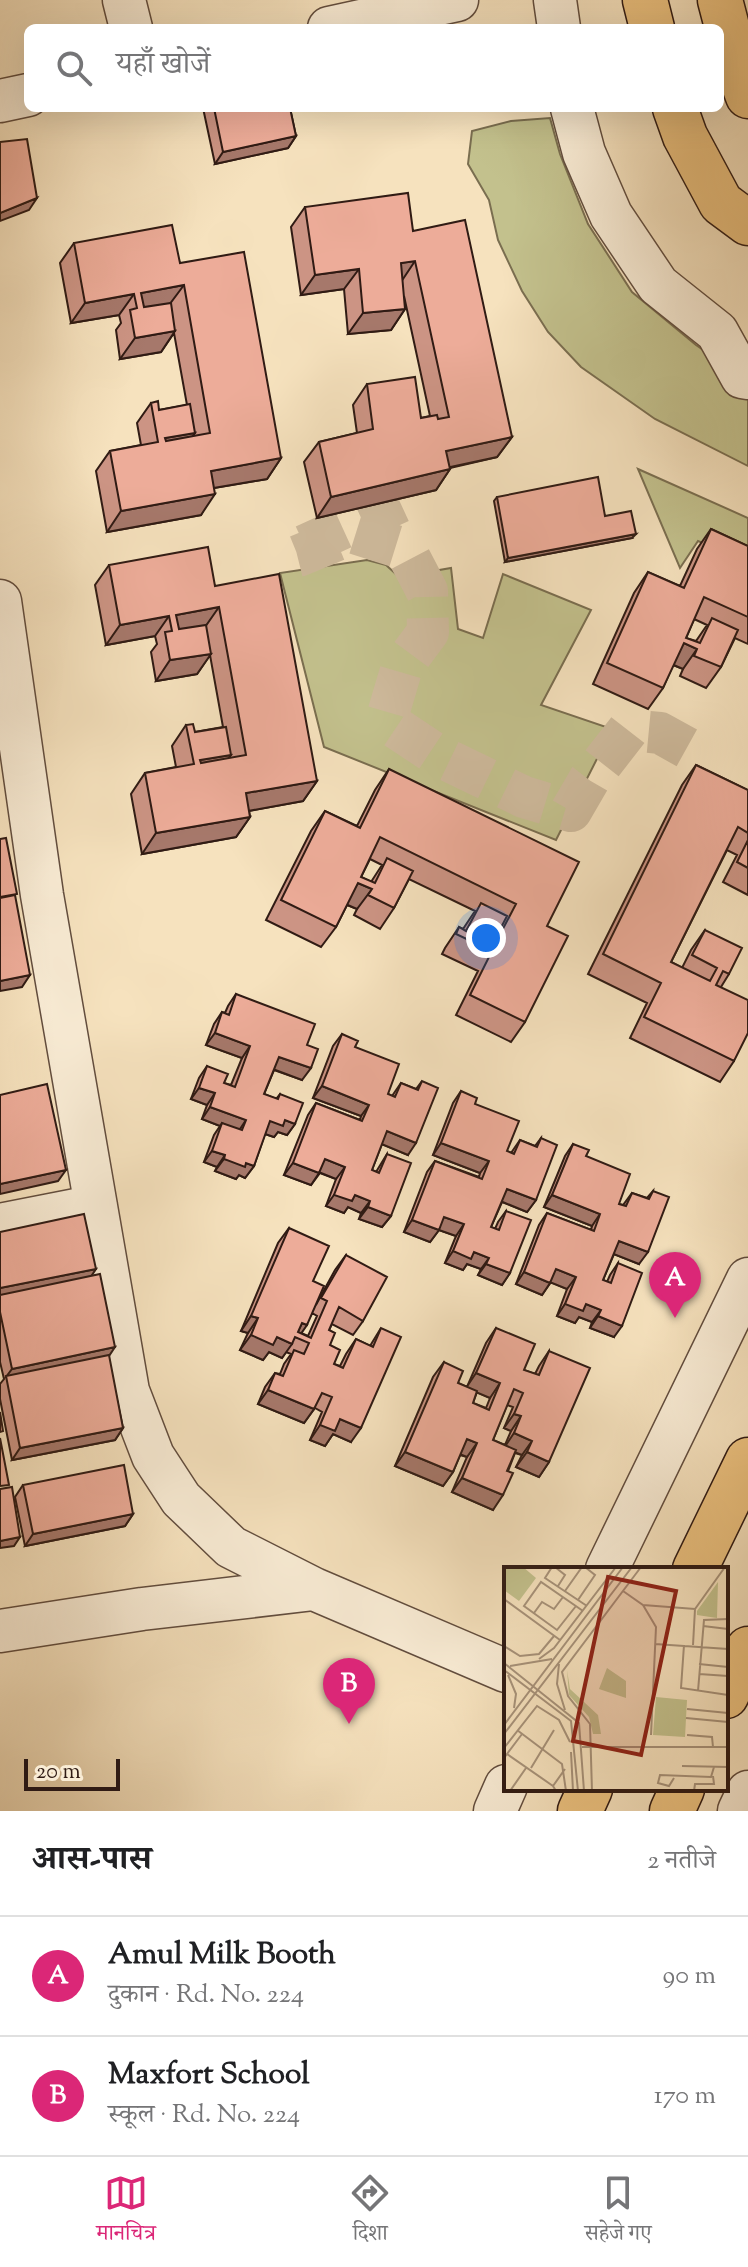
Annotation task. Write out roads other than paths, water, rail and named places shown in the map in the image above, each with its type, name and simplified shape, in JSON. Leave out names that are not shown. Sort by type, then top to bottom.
[{"type":"main road","points":[[645,0],[651,24]]},
{"type":"main road","points":[[720,0],[748,96]]},
{"type":"main road","points":[[676,112],[685,136],[721,203],[748,223]]},
{"type":"main road","points":[[696,1567],[748,1460]]},
{"type":"main road","points":[[728,1692],[748,1649]]},
{"type":"main road","points":[[580,1811],[589,1791]]},
{"type":"main road","points":[[672,1811],[681,1791]]},
{"type":"street","points":[[124,0],[130,24]]},
{"type":"street","points":[[347,24],[457,0]]},
{"type":"street","points":[[555,0],[558,24]]},
{"type":"street","points":[[0,101],[24,96]]},
{"type":"street","points":[[573,112],[584,153],[611,215],[658,285],[717,332],[742,377],[748,378]]},
{"type":"street","points":[[0,601],[42,895],[128,1391],[153,1456],[181,1499],[231,1547],[314,1589],[504,1670]]},
{"type":"street","points":[[0,1225],[96,1206]]},
{"type":"street","points":[[608,1567],[748,1279]]},
{"type":"street","points":[[0,1631],[142,1609],[314,1589]]},
{"type":"street","points":[[495,1811],[504,1791]]},
{"type":"street","points":[[739,1811],[748,1792]]},
{"type":"tunnel","points":[[400,502],[295,550],[294,557],[354,533],[405,549],[427,591],[428,632],[402,667],[386,721],[437,755],[524,797],[571,811],[589,780],[628,730],[660,733],[696,753]]},
{"type":"place","name":"Amul Milk Booth","points":[[675,1318]]},
{"type":"place","name":"Maxfort School","points":[[349,1724]]}]
